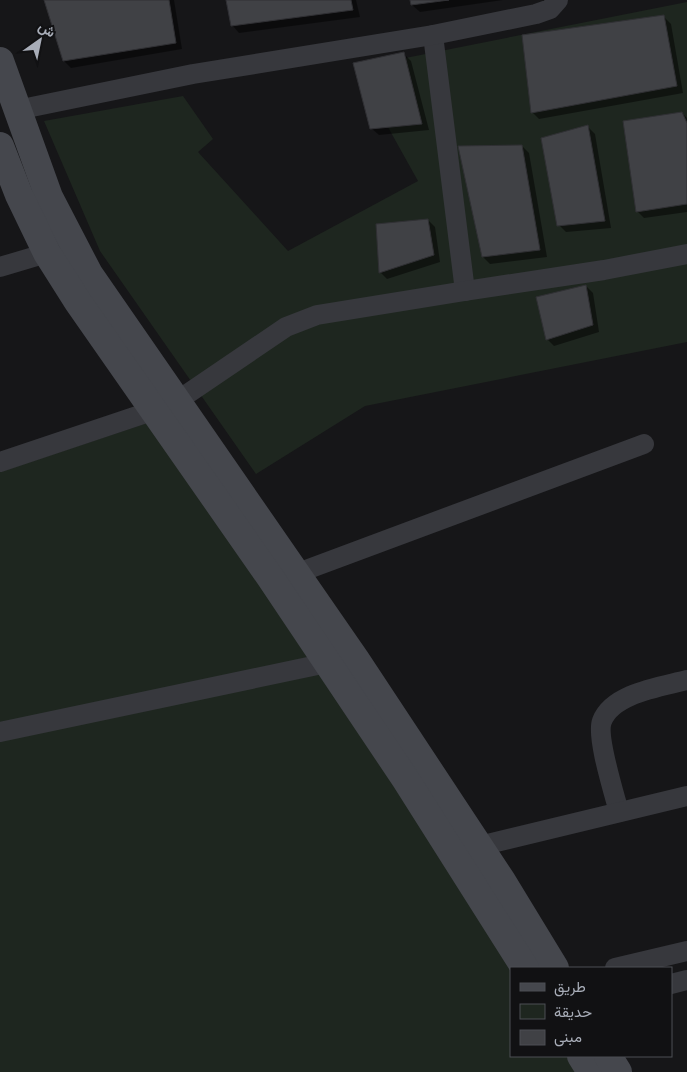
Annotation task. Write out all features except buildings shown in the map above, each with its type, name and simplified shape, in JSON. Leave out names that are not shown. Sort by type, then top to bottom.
[{"type":"main road","points":[[0,62],[50,197],[84,266],[166,406],[327,663],[465,849],[502,881],[554,967]]},
{"type":"main road","points":[[0,146],[47,253],[78,302],[166,406],[295,574],[372,684],[465,849],[524,967]]},
{"type":"main road","points":[[582,1057],[591,1072]]},
{"type":"main road","points":[[609,1057],[618,1072]]},
{"type":"street","points":[[18,110],[193,74],[432,35],[536,14],[550,9],[558,0]]},
{"type":"street","points":[[432,35],[464,291]]},
{"type":"street","points":[[0,267],[47,253]]},
{"type":"street","points":[[0,462],[166,406],[286,327],[317,314],[604,270],[687,254]]},
{"type":"street","points":[[295,574],[644,444]]},
{"type":"street","points":[[0,732],[327,663]]},
{"type":"street","points":[[619,812],[600,737],[602,721],[611,708],[620,700],[687,680]]},
{"type":"street","points":[[465,849],[687,796]]},
{"type":"street","points":[[619,967],[687,951]]},
{"type":"street","points":[[672,984],[687,980]]},
{"type":"green space","points":[[687,2],[687,342],[365,406],[256,474],[100,251],[44,121],[183,96],[213,139],[198,152],[288,251],[418,181],[355,68]]},
{"type":"green space","points":[[150,422],[339,700],[510,967],[510,1057],[569,1057],[578,1072],[0,1072],[0,472]]}]
